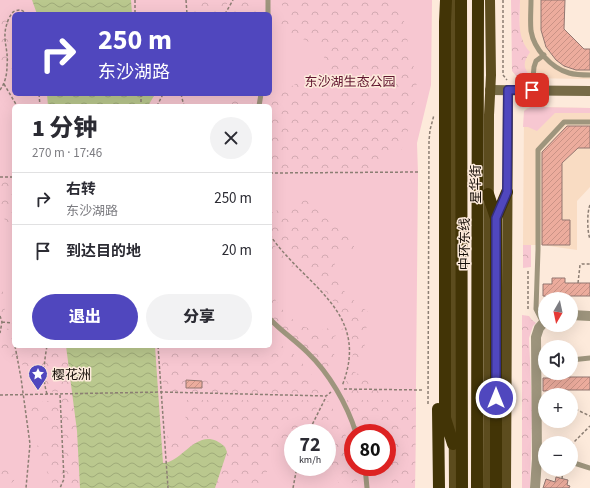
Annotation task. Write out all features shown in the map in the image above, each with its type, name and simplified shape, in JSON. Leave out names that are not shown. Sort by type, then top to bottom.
[{"type":"highway","points":[[446,0],[445,418],[453,444]]},
{"type":"highway","name":"中环东线","points":[[461,0],[462,488]]},
{"type":"highway","name":"中环东线","points":[[477,488],[478,0]]},
{"type":"highway","points":[[439,488],[433,408],[437,143],[443,117],[452,90]]},
{"type":"highway","points":[[496,218],[507,192]]},
{"type":"highway","points":[[488,194],[496,218],[496,488]]},
{"type":"main road","name":"星华街","points":[[453,0],[454,488]]},
{"type":"main road","name":"星华街","points":[[488,488],[488,115],[490,90],[490,0]]},
{"type":"main road","points":[[490,90],[590,91]]},
{"type":"main road","points":[[506,488],[508,90]]},
{"type":"street","points":[[578,316],[590,316]]},
{"type":"street","points":[[538,331],[540,436]]},
{"type":"street","points":[[536,488],[538,476]]},
{"type":"lane","points":[[268,0],[268,12]]},
{"type":"lane","points":[[531,0],[531,30],[535,43],[544,55],[552,63],[568,73],[590,75]]},
{"type":"lane","points":[[532,90],[536,61],[544,55]]},
{"type":"lane","points":[[538,312],[536,309],[538,250],[538,150],[564,122],[590,122]]},
{"type":"lane","points":[[272,321],[320,365],[351,417],[353,424]]},
{"type":"lane","points":[[578,359],[590,358]]},
{"type":"lane","points":[[578,464],[590,468]]},
{"type":"lane","points":[[366,476],[367,488]]},
{"type":"path","points":[[135,0],[136,12]]},
{"type":"path","points":[[186,0],[187,12]]},
{"type":"path","points":[[226,12],[233,0]]},
{"type":"path","points":[[0,90],[4,84],[8,65],[3,42],[4,29],[12,12],[22,10],[24,12]]},
{"type":"path","points":[[4,84],[16,104]]},
{"type":"path","points":[[433,408],[429,141],[434,114]]},
{"type":"path","points":[[272,173],[420,172]]},
{"type":"path","points":[[0,177],[12,177]]},
{"type":"path","points":[[590,205],[588,208],[588,228],[590,239]]},
{"type":"path","points":[[272,238],[288,258],[320,289],[342,320],[349,340],[350,353],[348,365],[341,387],[335,389],[326,396],[312,424]]},
{"type":"path","points":[[578,283],[579,267],[582,264],[590,264]]},
{"type":"path","points":[[528,271],[528,309],[536,309]]},
{"type":"path","points":[[0,316],[2,322],[0,333]]},
{"type":"path","points":[[2,322],[12,323]]},
{"type":"path","points":[[15,348],[30,444],[26,488]]},
{"type":"path","points":[[47,348],[44,386],[47,394]]},
{"type":"path","points":[[158,348],[168,488]]},
{"type":"path","points":[[335,389],[422,390]]},
{"type":"path","points":[[0,394],[23,395],[162,392],[326,396]]},
{"type":"path","points":[[60,394],[64,479],[60,488]]},
{"type":"path","points":[[578,410],[590,416]]},
{"type":"path","points":[[578,438],[590,426]]},
{"type":"path","points":[[293,488],[295,476]]},
{"type":"shaded area","points":[[520,0],[565,0],[564,29],[584,49],[590,49],[590,79],[521,78],[519,31]]},
{"type":"shaded area","points":[[531,107],[590,108],[590,187],[577,201],[577,250],[542,245],[523,245],[524,111]]},
{"type":"green space","name":"东沙湖生态公园","points":[[0,0],[432,0],[431,85],[417,143],[415,488],[0,488]]},
{"type":"green space","points":[[189,0],[229,0],[222,12],[189,12]]},
{"type":"green space","points":[[235,0],[259,0],[259,12],[229,12]]},
{"type":"green space","points":[[277,0],[396,0],[395,9],[408,27],[407,54],[415,69],[417,90],[409,127],[401,151],[383,156],[373,169],[272,171],[272,104],[263,104],[270,96],[272,96],[274,91],[283,92],[320,68],[325,55],[324,50],[280,27],[283,14],[287,10]]},
{"type":"green space","points":[[511,0],[520,0],[519,21],[521,34],[530,52],[525,65],[528,78],[517,77],[512,71]]},
{"type":"green space","points":[[6,17],[12,21],[8,38],[12,56],[11,76],[7,75],[0,64],[0,21]]},
{"type":"green space","points":[[222,96],[253,96],[252,104],[220,104]]},
{"type":"green space","points":[[531,107],[590,108],[590,113],[555,113],[537,131],[528,127],[523,127],[524,111]]},
{"type":"green space","points":[[12,179],[12,226],[8,227],[0,209],[0,180]]},
{"type":"green space","points":[[306,200],[328,220],[341,223],[346,228],[348,235],[354,244],[354,250],[349,253],[338,251],[335,260],[335,270],[344,291],[368,312],[363,362],[352,361],[353,346],[350,332],[338,307],[273,237],[272,212]]},
{"type":"green space","points":[[272,242],[305,278],[280,266],[272,260]]},
{"type":"green space","points":[[523,245],[531,245],[531,267],[523,268]]},
{"type":"green space","points":[[0,282],[5,299],[4,307],[6,313],[1,313],[0,310]]},
{"type":"green space","points":[[272,293],[284,311],[304,326],[322,330],[340,322],[344,333],[333,337],[335,366],[330,371],[323,373],[298,348],[272,326]]},
{"type":"green space","points":[[522,315],[529,316],[536,323],[533,326],[529,338],[532,410],[530,488],[522,488]]},
{"type":"green space","points":[[12,328],[12,348],[46,348],[46,350],[59,348],[64,350],[66,352],[72,391],[45,392],[40,382],[35,380],[31,368],[17,364],[0,351],[0,336],[3,330]]},
{"type":"green space","points":[[272,343],[288,349],[310,372],[323,391],[322,394],[164,395],[161,348],[272,348]]},
{"type":"green space","points":[[350,369],[358,374],[368,376],[386,394],[340,393],[344,388]]},
{"type":"green space","points":[[72,397],[77,431],[80,488],[61,488],[51,482],[37,446],[42,442],[55,442],[55,431],[30,417],[29,404]]},
{"type":"green space","points":[[185,400],[321,400],[309,424],[284,424],[284,447],[271,448],[264,488],[215,488],[227,452],[222,444],[216,440],[209,439],[194,444],[169,463],[167,431],[186,431]]},
{"type":"green space","points":[[340,400],[416,400],[415,488],[391,488],[390,476],[396,476],[396,424],[353,424]]},
{"type":"green space","points":[[327,401],[329,401],[344,432],[344,476],[356,476],[358,488],[338,488],[338,481],[335,476],[336,476],[336,424],[317,424]]},
{"type":"green space","points":[[0,457],[9,464],[14,472],[14,481],[9,485],[0,486]]},
{"type":"water","points":[[32,0],[131,0],[132,12],[36,12]]},
{"type":"water","points":[[47,96],[154,96],[149,104],[48,104]]},
{"type":"water","points":[[66,348],[155,348],[163,463],[177,457],[199,441],[207,439],[216,441],[225,447],[227,452],[215,488],[80,488],[77,431]]},
{"type":"building","points":[[541,0],[565,0],[564,29],[584,49],[590,49],[590,70],[576,70],[564,66],[556,60],[546,47],[541,30]]},
{"type":"building","points":[[567,126],[590,126],[590,148],[578,148],[562,163],[562,220],[570,220],[570,245],[542,245],[542,152]]},
{"type":"building","points":[[552,278],[565,278],[565,283],[590,283],[590,296],[578,296],[578,292],[543,292],[543,284],[552,284]]},
{"type":"building","points":[[578,377],[590,377],[590,390],[578,390],[578,388],[543,388],[543,380],[578,380]]},
{"type":"building","points":[[186,380],[202,381],[202,388],[186,388]]},
{"type":"building","points":[[556,477],[568,480],[567,485],[570,486],[569,488],[543,488],[546,479],[555,482]]},
{"type":"place","name":"樱花洲","points":[[38,391]]},
{"type":"route","points":[[496,398],[496,218],[507,192],[508,90],[532,90]]}]
